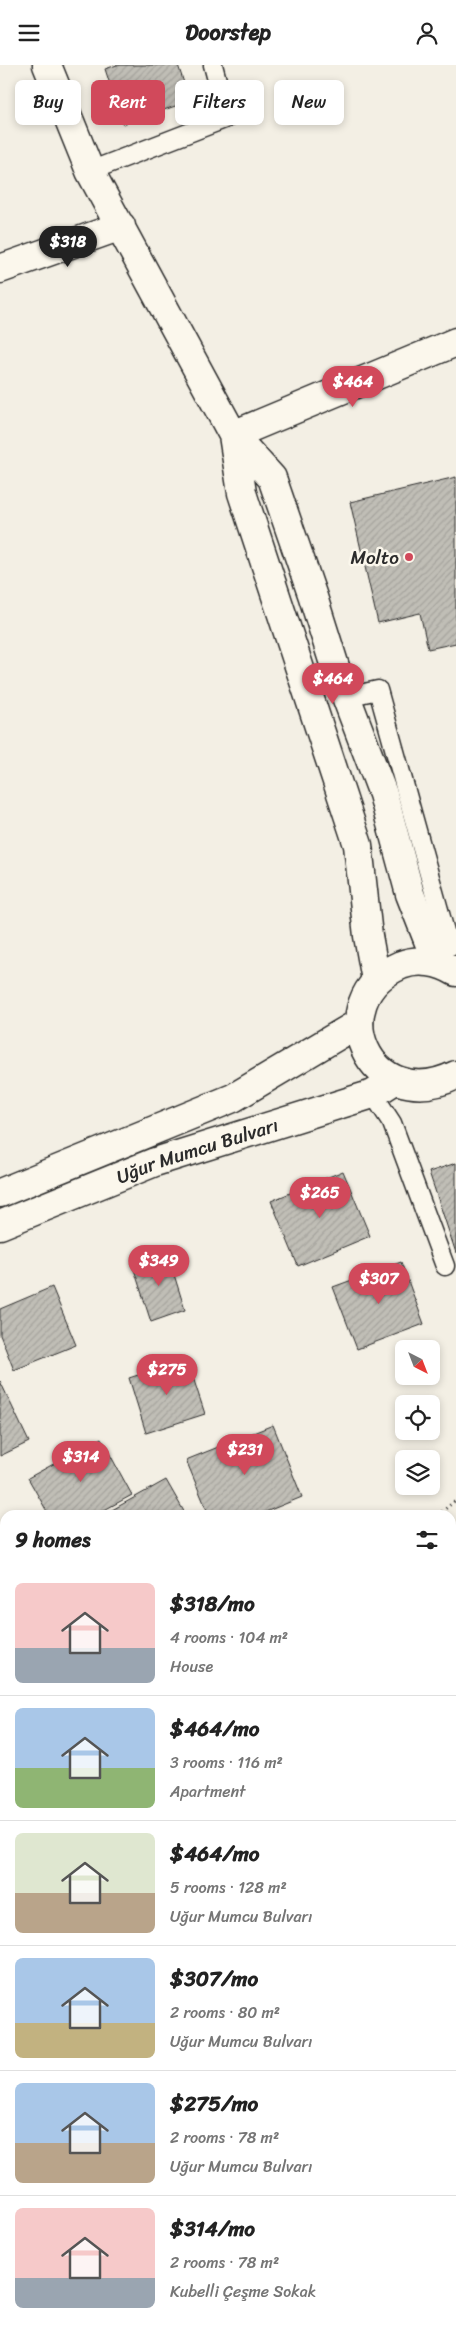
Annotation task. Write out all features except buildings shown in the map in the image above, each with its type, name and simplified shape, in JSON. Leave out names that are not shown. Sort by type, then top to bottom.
[{"type":"street","points":[[48,65],[90,171],[234,435],[272,478],[351,709],[384,794],[410,894],[451,963]]},
{"type":"street","points":[[0,269],[121,226]]},
{"type":"street","points":[[234,435],[456,342]]},
{"type":"street","points":[[234,435],[242,493],[358,845],[368,937],[376,980]]},
{"type":"street","points":[[321,730],[351,709]]},
{"type":"street","points":[[451,963],[421,961],[405,964],[390,970],[376,980],[367,993],[361,1007],[359,1023],[363,1044],[375,1065],[384,1087],[426,1086],[442,1082],[456,1075]]},
{"type":"street","name":"Uğur Mumcu Bulvarı","points":[[0,1193],[233,1098],[359,1023]]},
{"type":"street","name":"Uğur Mumcu Bulvarı","points":[[0,1225],[155,1162],[384,1087]]},
{"type":"lane","points":[[90,171],[227,118],[213,65]]},
{"type":"lane","points":[[351,709],[378,690],[449,946],[451,963]]},
{"type":"lane","points":[[384,1087],[392,1123],[446,1266]]},
{"type":"path","points":[[444,1510],[456,1500]]},
{"type":"place","name":"Molto","points":[[409,557]]}]
